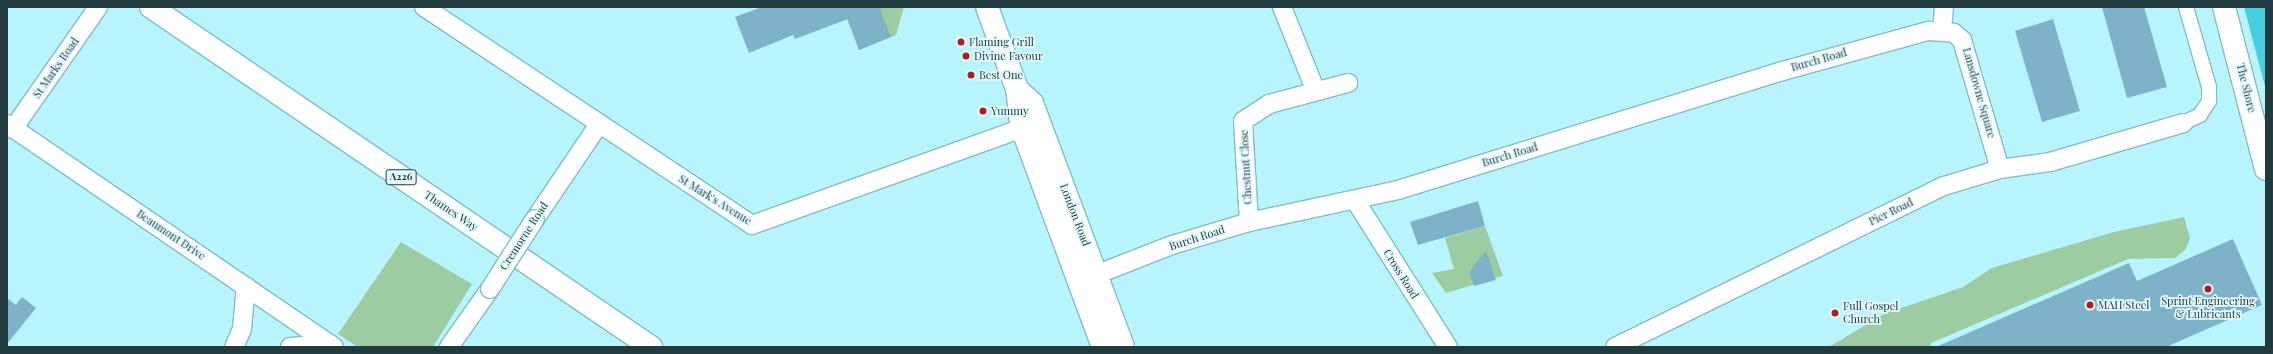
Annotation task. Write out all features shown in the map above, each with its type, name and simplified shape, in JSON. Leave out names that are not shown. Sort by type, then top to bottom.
[{"type":"main road","name":"Thames Way","points":[[151,7],[652,347]]},
{"type":"main road","name":"London Road","points":[[987,7],[1088,278],[1123,347]]},
{"type":"main road","name":"The Shore","points":[[2224,7],[2266,168]]},
{"type":"main road","name":"London Road","points":[[1088,278],[1103,347]]},
{"type":"street","name":"St Marks Road","points":[[10,127],[62,61],[98,7]]},
{"type":"street","name":"St Mark's Avenue","points":[[424,7],[599,124],[756,225],[1031,125]]},
{"type":"street","points":[[1282,7],[1316,89]]},
{"type":"street","points":[[1942,30],[1944,7]]},
{"type":"street","points":[[2183,123],[2200,115],[2209,102],[2209,87],[2186,7]]},
{"type":"street","name":"Lansdowne Square","points":[[1942,30],[1954,33],[1968,51],[2000,169]]},
{"type":"street","name":"Burch Road","points":[[1088,278],[1172,245],[1249,222],[1355,200],[1779,72],[1942,30]]},
{"type":"street","name":"Chestnut Close","points":[[1249,222],[1243,122],[1269,104],[1316,89],[1348,83]]},
{"type":"street","name":"Pier Road","points":[[1616,347],[1944,186],[2000,169],[2050,162],[2183,123]]},
{"type":"street","name":"Cremorne Road","points":[[450,347],[490,290],[535,219],[599,124]]},
{"type":"street","name":"Beaumont Drive","points":[[10,127],[246,286],[332,346]]},
{"type":"street","name":"Cross Road","points":[[1355,200],[1448,347]]},
{"type":"street","points":[[234,347],[242,329],[246,286]]},
{"type":"street","points":[[290,347],[332,346]]},
{"type":"green space","points":[[842,7],[904,7],[896,35],[859,50]]},
{"type":"green space","points":[[2184,217],[2190,238],[2186,249],[2175,258],[2128,259],[1931,343],[1930,347],[1829,347],[1884,314],[1963,287],[1992,268],[2114,232]]},
{"type":"green space","points":[[1485,226],[1503,276],[1446,293],[1432,273],[1454,269],[1445,238]]},
{"type":"green space","points":[[401,242],[472,284],[433,347],[358,347],[338,334]]},
{"type":"water","points":[[2244,7],[2266,7],[2266,90]]},
{"type":"building","points":[[762,7],[879,7],[891,37],[859,50],[848,19],[795,39],[793,35],[749,53],[735,17]]},
{"type":"building","points":[[2102,7],[2144,7],[2167,87],[2127,98]]},
{"type":"building","points":[[2053,19],[2080,111],[2042,122],[2015,31]]},
{"type":"building","points":[[1478,201],[1485,226],[1418,245],[1410,222]]},
{"type":"building","points":[[2233,239],[2262,305],[2166,347],[1936,347],[2129,263],[2137,281]]},
{"type":"building","points":[[1486,251],[1496,280],[1474,286],[1469,272]]},
{"type":"building","points":[[22,297],[36,308],[7,344],[7,298],[16,305]]},
{"type":"place","name":"Flaming Grill","points":[[961,42]]},
{"type":"place","name":"Divine Favour","points":[[966,56]]},
{"type":"place","name":"Best One","points":[[971,75]]},
{"type":"place","name":"Yummy","points":[[983,111]]},
{"type":"place","name":"Sprint Engineering & Lubricants","points":[[2208,289]]},
{"type":"place","name":"MAH Steel","points":[[2090,305]]},
{"type":"place","name":"Full Gospel Church","points":[[1835,313]]}]
